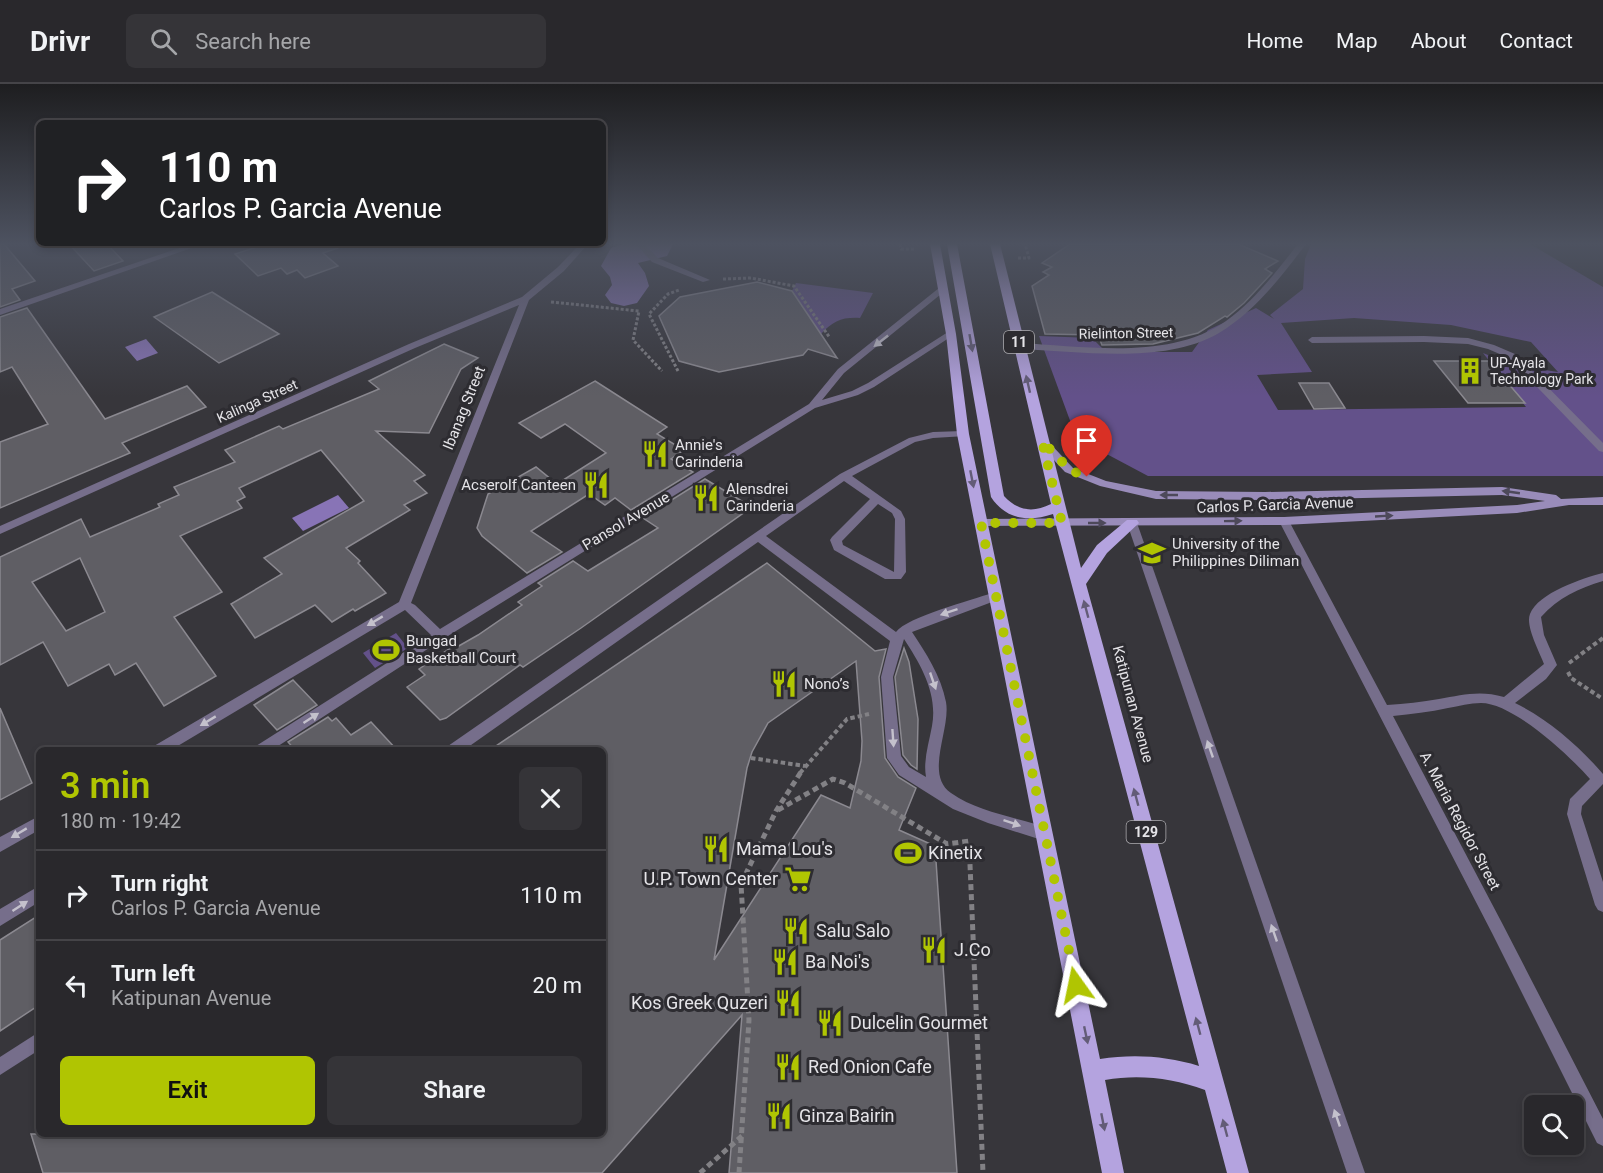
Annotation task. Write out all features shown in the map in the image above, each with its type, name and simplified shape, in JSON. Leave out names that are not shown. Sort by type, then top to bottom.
[{"type":"main road","points":[[943,295],[951,334],[963,434],[1113,1173]]},
{"type":"main road","points":[[961,295],[998,497],[1006,508],[1019,514],[1036,514],[1059,506]]},
{"type":"main road","name":"Katipunan Avenue","points":[[1006,295],[1062,523],[1238,1173]]},
{"type":"main road","name":"Carlos P. Garcia Avenue","points":[[1042,441],[1070,470],[1104,484],[1156,495],[1265,496],[1502,491],[1569,501],[1603,501]]},
{"type":"main road","name":"Carlos P. Garcia Avenue","points":[[981,523],[1284,521],[1517,509],[1569,501]]},
{"type":"main road","points":[[1079,582],[1102,549],[1132,523]]},
{"type":"main road","points":[[1094,1071],[1122,1065],[1152,1065],[1182,1071],[1213,1082]]},
{"type":"street","points":[[0,312],[50,295]]},
{"type":"street","name":"Ibanag Street","points":[[404,605],[525,299],[530,295]]},
{"type":"street","name":"Pansol Avenue","points":[[812,406],[841,371],[936,295]]},
{"type":"street","name":"Rielinton Street","points":[[1019,346],[1151,348],[1179,346],[1199,340],[1217,330],[1260,295]]},
{"type":"street","name":"Kalinga Street","points":[[0,530],[412,346],[525,299]]},
{"type":"street","name":"Pansol Avenue","points":[[266,747],[439,636],[812,406],[855,393],[871,385],[951,334]]},
{"type":"street","points":[[1312,340],[1424,339],[1467,341],[1491,347],[1512,356],[1603,449]]},
{"type":"street","points":[[457,747],[844,476],[912,440],[933,435],[963,434]]},
{"type":"street","points":[[844,476],[877,498],[896,511],[900,519],[900,572],[897,576],[889,576],[836,544],[836,540],[877,498]]},
{"type":"street","name":"A. Maria Regidor Street","points":[[1284,521],[1603,1137]]},
{"type":"street","points":[[1132,523],[1356,1173]]},
{"type":"street","points":[[758,536],[901,635],[926,662],[940,704],[941,727],[930,765],[938,792]]},
{"type":"street","points":[[1507,702],[1542,675],[1551,665],[1538,635],[1535,616],[1542,607],[1575,585],[1603,577]]},
{"type":"street","points":[[996,596],[917,624],[901,635],[886,677],[894,758],[904,771],[954,803],[1045,834]]},
{"type":"street","points":[[164,747],[404,605],[411,608],[439,636]]},
{"type":"street","points":[[1384,711],[1407,710],[1476,698],[1489,698],[1507,702],[1570,749],[1599,779],[1575,803],[1574,814],[1603,906]]},
{"type":"street","points":[[0,845],[36,824]]},
{"type":"street","points":[[0,918],[36,895]]},
{"type":"street","points":[[0,1067],[36,1042]]},
{"type":"path","points":[[667,295],[649,314],[678,371]]},
{"type":"path","points":[[800,295],[830,338]]},
{"type":"path","points":[[525,299],[639,311],[633,340],[662,371]]},
{"type":"path","points":[[1603,638],[1568,664],[1567,670],[1571,678],[1603,699]]},
{"type":"path","points":[[739,1173],[749,1020],[741,884],[776,811],[805,766],[847,719]]},
{"type":"path","points":[[751,758],[805,766]]},
{"type":"path","points":[[776,811],[833,779],[845,783],[947,844],[969,842],[983,1173]]},
{"type":"path","points":[[700,1173],[742,1136]]},
{"type":"shaded area","points":[[795,295],[872,295],[860,318],[838,321],[821,334]]},
{"type":"shaded area","points":[[1296,295],[1603,295],[1603,476],[1148,476],[1101,451],[1072,426],[1039,336],[1092,338],[1106,352],[1192,352],[1208,330],[1256,308],[1274,319],[1270,315]],"holes":[[[1354,318],[1451,325],[1531,342],[1558,372],[1513,365],[1483,353],[1526,407],[1278,410],[1257,375],[1312,372],[1281,323]]]},
{"type":"shaded area","points":[[146,339],[158,353],[137,361],[125,347]]},
{"type":"shaded area","points":[[338,495],[349,508],[303,531],[292,518]]},
{"type":"shaded area","name":"Bungad Basketball Court","points":[[396,633],[408,648],[375,668],[363,653]]},
{"type":"building","points":[[0,295],[16,295],[20,300],[0,307]]},
{"type":"building","points":[[205,295],[216,295],[279,334],[219,363],[154,317]]},
{"type":"building","points":[[691,295],[795,295],[837,358],[808,349],[803,355],[719,372],[679,361],[659,316],[680,297]]},
{"type":"building","points":[[1034,295],[1252,295],[1227,317],[1225,316],[1198,333],[1153,344],[1102,345],[1098,335],[1045,334]]},
{"type":"building","points":[[27,308],[105,419],[187,386],[206,407],[122,443],[130,453],[0,508],[0,442],[48,424],[12,367],[0,372],[0,317]]},
{"type":"building","points":[[444,344],[478,358],[461,369],[429,433],[376,431],[425,475],[414,481],[427,493],[404,505],[410,510],[346,548],[360,561],[358,563],[386,593],[332,622],[315,605],[255,638],[231,604],[282,574],[264,558],[364,501],[321,450],[239,488],[245,497],[237,501],[242,508],[180,536],[222,592],[174,617],[216,676],[164,706],[136,663],[115,675],[109,664],[68,686],[43,642],[0,665],[0,557],[81,519],[90,537],[160,507],[158,504],[179,495],[174,487],[235,462],[225,450],[279,426],[283,429],[379,389],[369,381]],"holes":[[[80,558],[105,612],[66,631],[32,582]]]},
{"type":"building","points":[[1434,361],[1489,361],[1525,403],[1468,403]]},
{"type":"building","points":[[595,381],[667,427],[657,434],[684,450],[671,459],[693,472],[631,510],[615,498],[605,505],[589,494],[531,531],[562,552],[527,573],[482,536],[477,528],[488,494],[536,467],[557,484],[606,453],[565,424],[541,438],[519,423]]},
{"type":"building","points":[[1299,383],[1329,383],[1345,408],[1314,409]]},
{"type":"building","points":[[705,479],[752,507],[581,628],[523,667],[520,665],[446,718],[440,720],[407,687],[425,675],[419,669],[455,645],[457,647],[478,635],[522,605],[518,602],[542,586],[538,583],[573,561],[588,571],[658,528],[643,518]]},
{"type":"building","name":"U.P. Town Center","points":[[767,563],[875,651],[886,649],[879,677],[885,758],[898,777],[916,788],[899,830],[935,846],[957,1173],[729,1173],[742,1015],[602,1173],[43,1173],[31,1134],[36,1134],[36,1137],[606,1137],[606,747],[494,747]],"holes":[[[856,661],[862,741],[861,761],[850,808],[821,795],[714,960],[747,768],[752,752],[768,723]]]},
{"type":"building","points":[[904,648],[909,662],[918,719],[917,769],[903,755],[895,677]]},
{"type":"building","points":[[293,680],[317,705],[277,730],[254,705]]},
{"type":"building","points":[[0,708],[32,783],[0,800]]},
{"type":"building","points":[[328,717],[332,721],[336,718],[351,735],[371,722],[394,747],[292,747],[288,742]]},
{"type":"building","points":[[36,917],[36,1007],[0,1031],[0,940]]},
{"type":"place","name":"UP-Ayala Technology Park","points":[[1470,371]]},
{"type":"place","name":"Annie's Carinderia","points":[[655,454]]},
{"type":"place","name":"Acserolf Canteen","points":[[596,485]]},
{"type":"place","name":"Alensdrei Carinderia","points":[[706,498]]},
{"type":"place","name":"University of the Philippines Diliman","points":[[1152,553]]},
{"type":"place","name":"Bungad Basketball Court","points":[[386,650]]},
{"type":"place","name":"Nono’s","points":[[784,684]]},
{"type":"place","name":"Mama Lou's","points":[[716,849]]},
{"type":"place","name":"Kinetix","points":[[908,853]]},
{"type":"place","name":"U.P. Town Center","points":[[798,879]]},
{"type":"place","name":"Salu Salo","points":[[796,931]]},
{"type":"place","name":"J.Co","points":[[934,950]]},
{"type":"place","name":"Ba Noi's","points":[[785,962]]},
{"type":"place","name":"Kos Greek Quzeri","points":[[788,1003]]},
{"type":"place","name":"Dulcelin Gourmet","points":[[830,1023]]},
{"type":"place","name":"Red Onion Cafe","points":[[788,1067]]},
{"type":"place","name":"Ginza Bairin","points":[[779,1116]]},
{"type":"route","points":[[1076,985],[981,523],[1062,523],[1042,441],[1070,470],[1087,477]]}]
